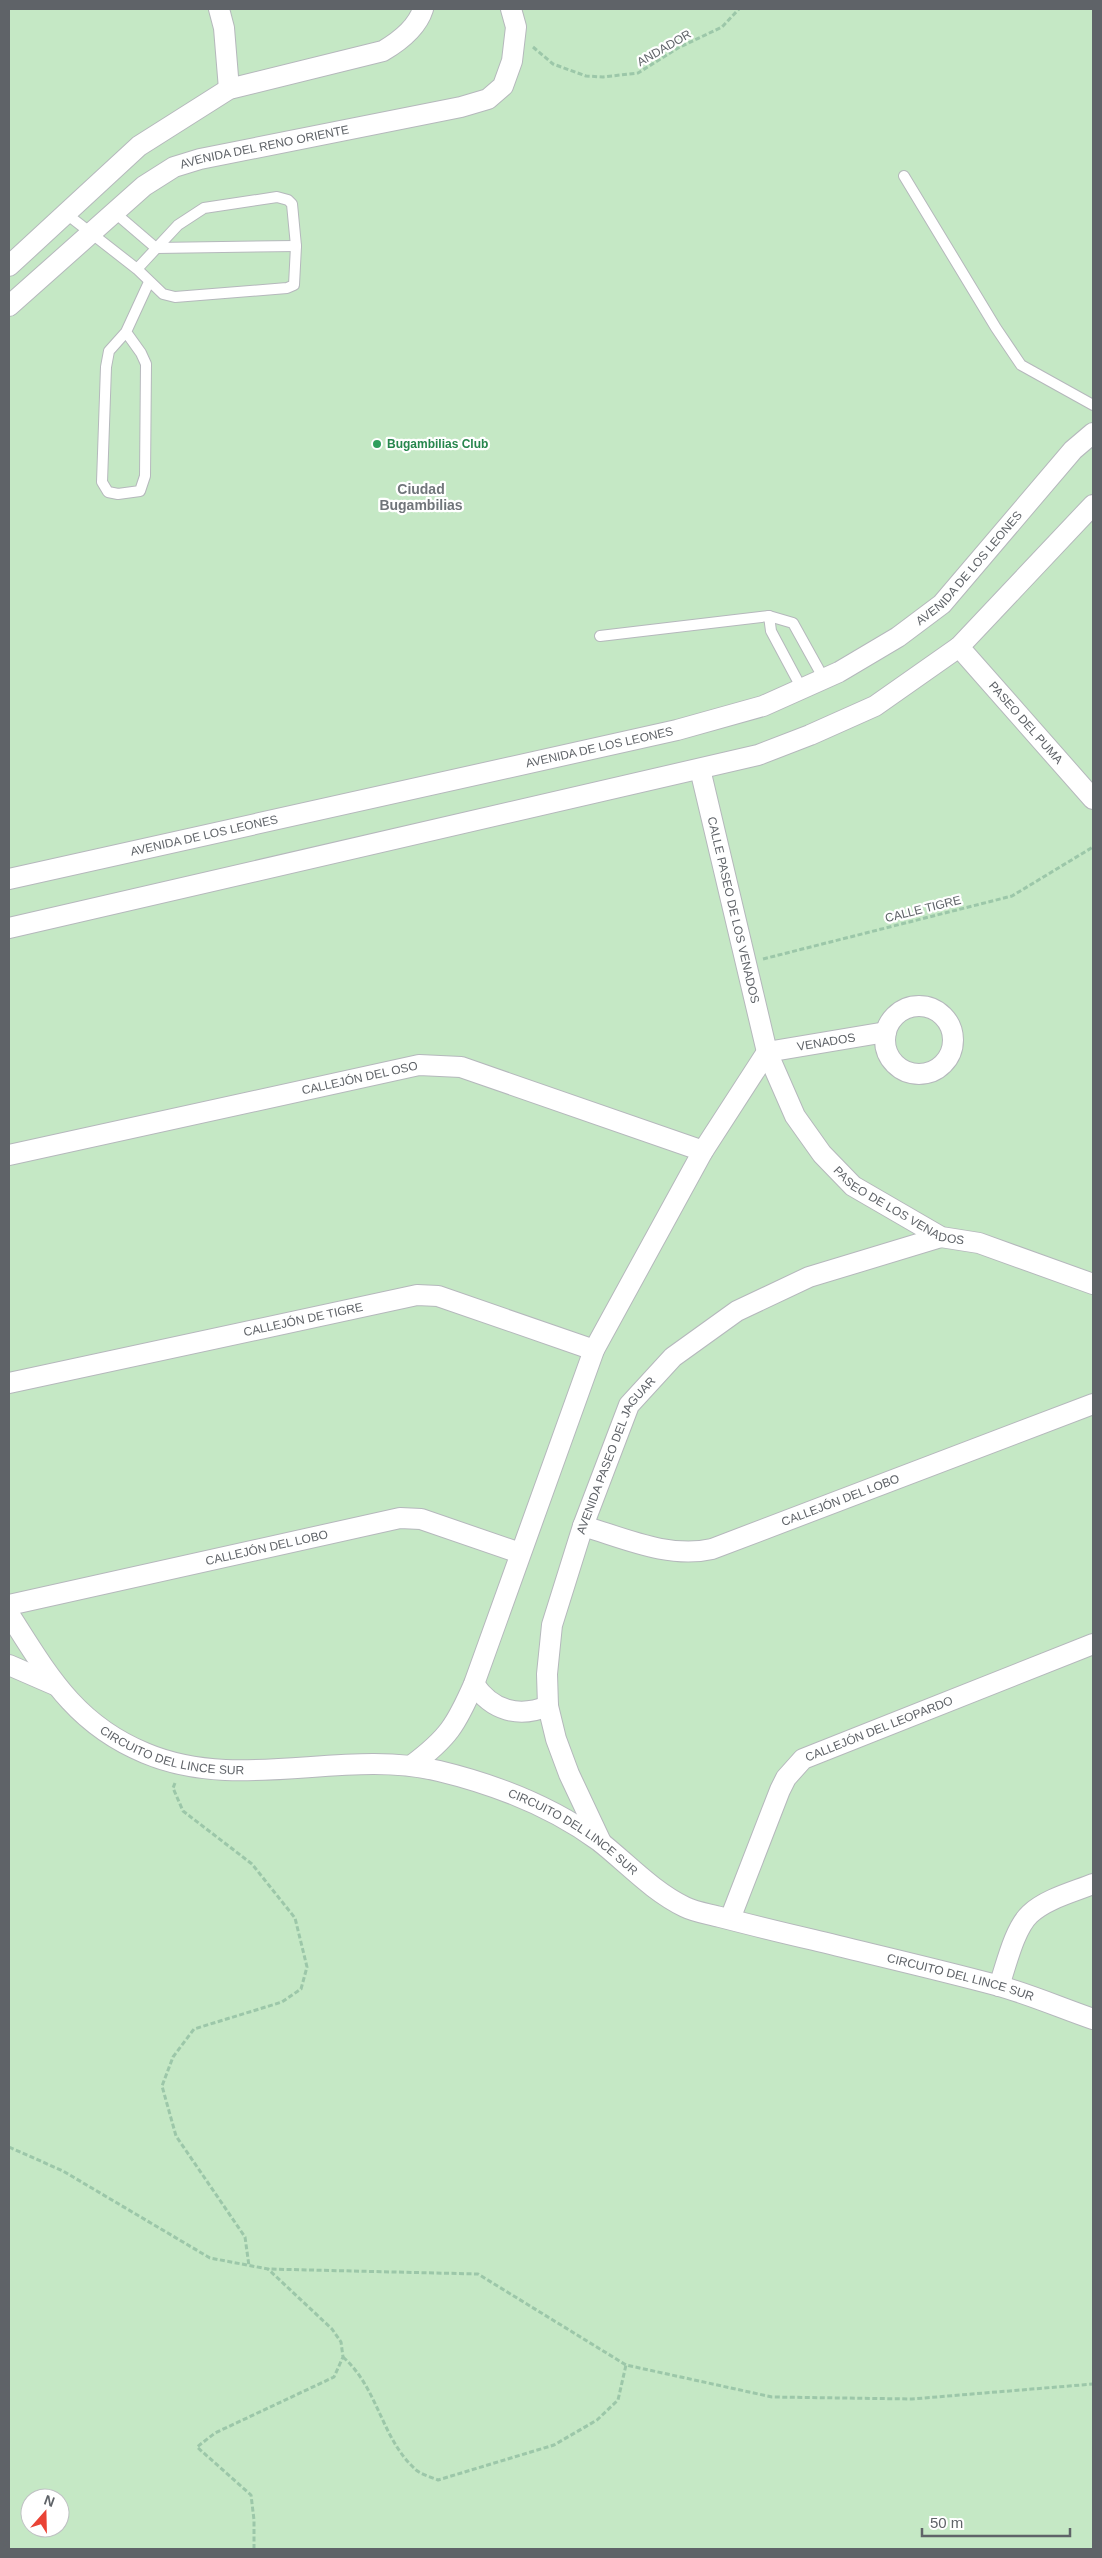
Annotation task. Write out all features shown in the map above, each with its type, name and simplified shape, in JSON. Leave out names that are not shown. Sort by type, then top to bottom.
[{"type":"street","points":[[219,9],[224,28],[229,89]]},
{"type":"street","points":[[9,266],[64,212],[138,146],[229,89],[384,51],[402,40],[421,16],[423,9]]},
{"type":"street","name":"AVENIDA DEL RENO ORIENTE","points":[[9,306],[114,212],[160,174],[174,167],[200,159],[461,107],[488,99],[503,86],[512,61],[514,18]]},
{"type":"street","name":"AVENIDA DE LOS LEONES","points":[[9,879],[677,730],[763,706],[824,679],[898,637],[942,604],[1067,457],[1093,433]]},
{"type":"street","points":[[9,928],[700,769],[758,755],[810,735],[875,706],[959,647],[1093,504]]},
{"type":"street","name":"PASEO DEL PUMA","points":[[959,647],[1093,799]]},
{"type":"street","name":"CALLE PASEO DE LOS VENADOS","points":[[700,769],[767,1052]]},
{"type":"street","name":"VENADOS","points":[[767,1052],[886,1032]]},
{"type":"street","points":[[412,1765],[436,1747],[457,1723],[474,1684],[594,1350],[703,1151],[767,1052]]},
{"type":"street","name":"PASEO DE LOS VENADOS","points":[[767,1052],[795,1116],[822,1154],[853,1186],[941,1237],[979,1243],[1093,1284]]},
{"type":"street","name":"CALLEJÓN DEL OSO","points":[[9,1155],[419,1065],[436,1064],[461,1067],[703,1151]]},
{"type":"street","name":"AVENIDA PASEO DEL JAGUAR","points":[[602,1844],[568,1774],[556,1739],[548,1706],[547,1674],[552,1625],[583,1526],[630,1405],[673,1357],[737,1311],[809,1277],[941,1237]]},
{"type":"street","name":"CALLEJÓN DE TIGRE","points":[[9,1383],[416,1295],[438,1296],[594,1350]]},
{"type":"street","name":"CALLEJÓN DEL LOBO","points":[[583,1526],[669,1551],[699,1552],[712,1550],[1093,1404]]},
{"type":"street","name":"CALLEJÓN DEL LOBO","points":[[9,1605],[400,1518],[421,1519],[520,1553]]},
{"type":"street","points":[[9,1614],[55,1686]]},
{"type":"street","name":"CALLEJÓN DEL LEOPARDO","points":[[730,1919],[780,1790],[786,1778],[803,1759],[1093,1644]]},
{"type":"street","points":[[9,1665],[55,1686]]},
{"type":"street","points":[[474,1684],[488,1701],[507,1711],[528,1712],[548,1706]]},
{"type":"street","name":"CIRCUITO DEL LINCE SUR","points":[[55,1686],[80,1712],[113,1738],[147,1754],[182,1765],[228,1770],[353,1765],[412,1765],[440,1771],[532,1800],[566,1819],[602,1844],[634,1873],[686,1908],[999,1986],[1093,2019]]},
{"type":"street","points":[[999,1986],[1017,1935],[1030,1914],[1052,1900],[1093,1884]]},
{"type":"lane","points":[[904,176],[1021,365],[1093,405]]},
{"type":"lane","points":[[64,212],[137,269],[163,294],[175,297],[287,288],[294,285],[296,246],[292,204],[288,200],[277,197],[204,208],[178,225],[137,269]]},
{"type":"lane","points":[[114,212],[156,248],[296,246]]},
{"type":"lane","points":[[126,332],[142,353],[146,364],[145,476],[140,491],[118,494],[108,492],[102,482],[106,367],[109,352],[126,332],[149,282]]},
{"type":"lane","points":[[600,636],[769,616],[793,623],[824,679]]},
{"type":"lane","points":[[769,616],[771,631],[802,689]]},
{"type":"path","name":"ANDADOR","points":[[514,18],[539,54],[553,64],[586,76],[603,77],[638,73],[678,48],[722,27],[739,9]]},
{"type":"path","name":"CALLE TIGRE","points":[[746,963],[1012,896],[1093,846]]},
{"type":"path","points":[[182,1765],[174,1788],[183,1811],[252,1864],[294,1918],[307,1967],[301,1989],[282,2002],[194,2029],[173,2057],[162,2086],[176,2136],[245,2237],[249,2266]]},
{"type":"path","points":[[9,2147],[63,2171],[210,2258],[268,2269],[478,2274],[626,2365],[772,2397],[912,2399],[1093,2384]]},
{"type":"path","points":[[254,2549],[254,2520],[251,2494],[197,2447],[215,2433],[334,2377],[343,2357],[341,2342],[332,2329],[268,2269]]},
{"type":"path","points":[[343,2357],[357,2370],[367,2384],[398,2449],[415,2470],[438,2480],[554,2445],[596,2420],[618,2400],[626,2365]]},
{"type":"green space","points":[[9,9],[1093,9],[1093,2549],[9,2549]]},
{"type":"place","name":"Bugambilias Club","points":[[377,444]]},
{"type":"district","name":"Ciudad Bugambilias","points":[[421,498]]}]
